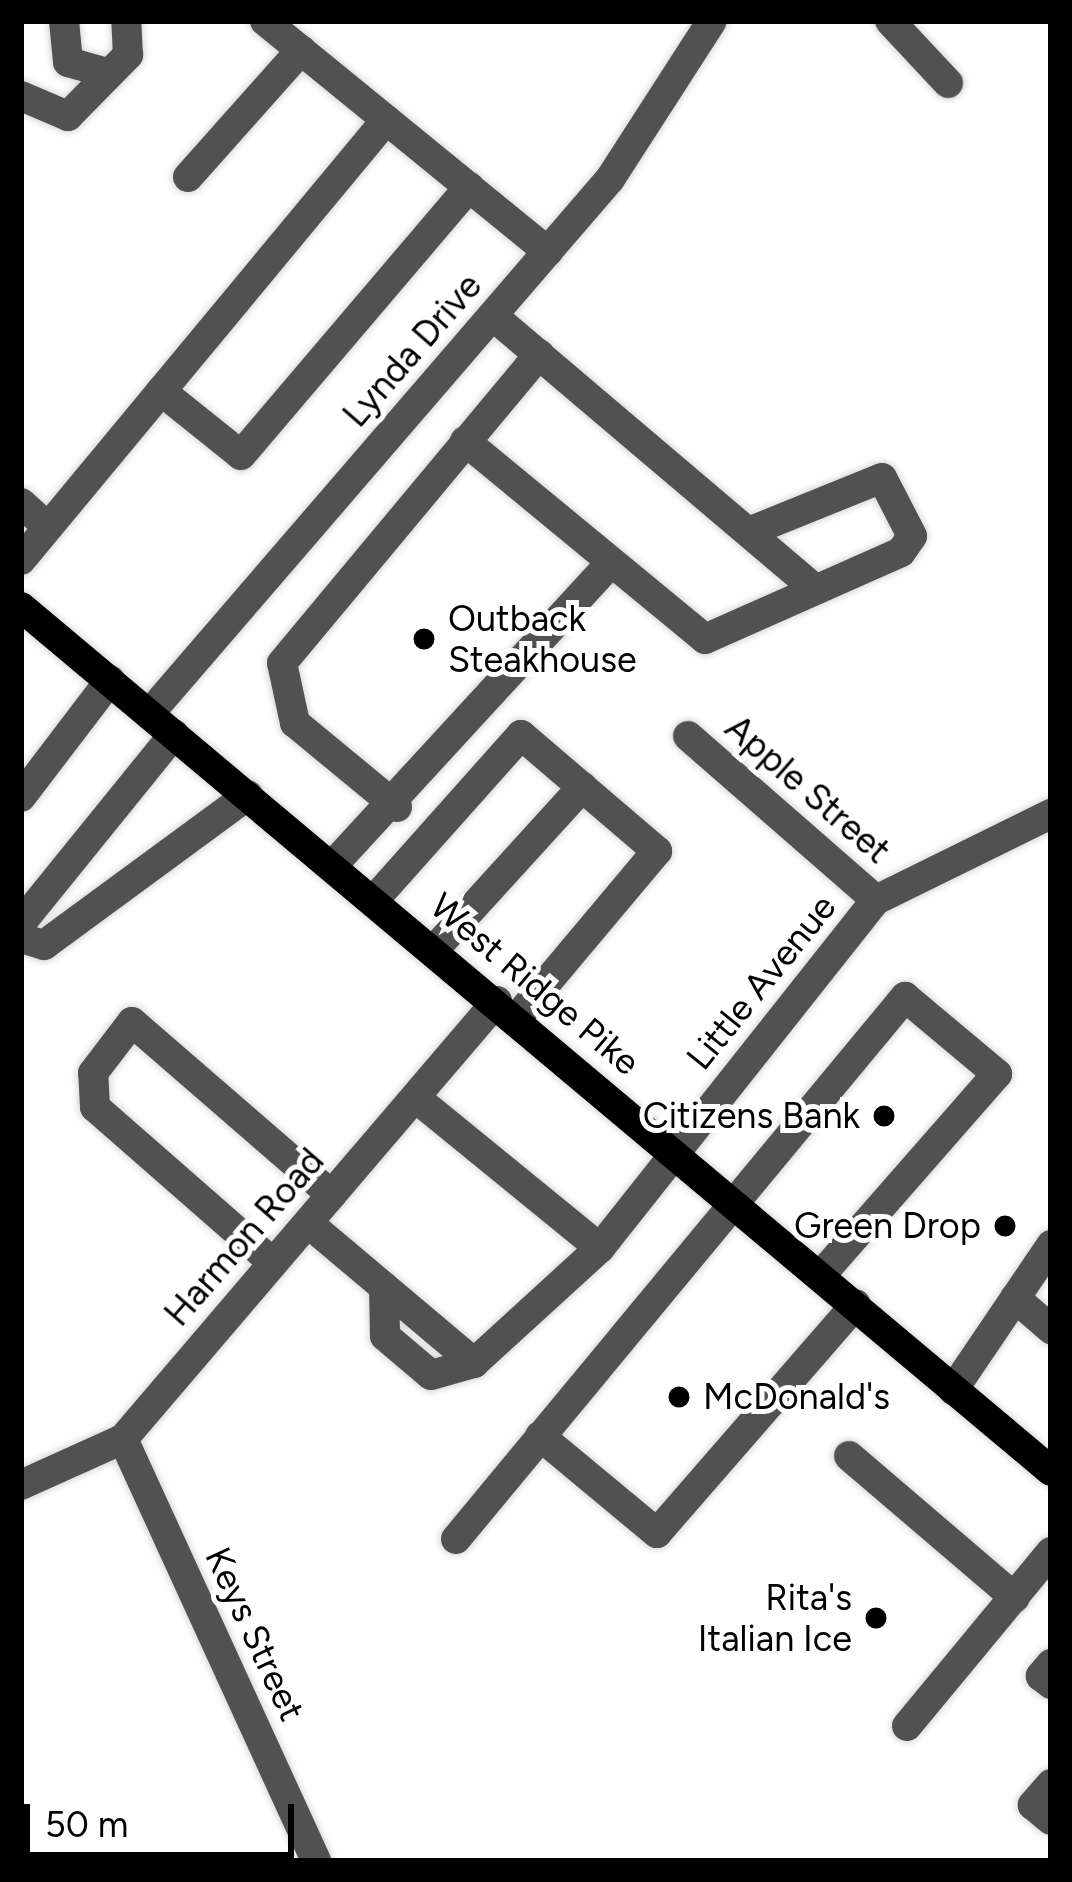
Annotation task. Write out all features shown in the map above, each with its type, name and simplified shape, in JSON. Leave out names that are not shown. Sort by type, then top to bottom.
[{"type":"main road","name":"West Ridge Pike","points":[[21,607],[1051,1471]]},
{"type":"street","points":[[64,21],[68,62],[106,73]]},
{"type":"street","points":[[21,96],[68,116],[128,55],[126,21]]},
{"type":"street","points":[[265,21],[548,252]]},
{"type":"street","name":"Lynda Drive","points":[[149,714],[548,252],[712,21]]},
{"type":"street","points":[[890,21],[948,83]]},
{"type":"street","points":[[188,178],[301,50]]},
{"type":"street","points":[[21,560],[386,120]]},
{"type":"street","points":[[160,391],[241,455],[469,188]]},
{"type":"street","points":[[494,316],[811,586]]},
{"type":"street","points":[[398,807],[295,723],[282,663],[539,354]]},
{"type":"street","points":[[465,441],[705,639],[811,586],[911,545],[891,484],[870,481],[751,531]]},
{"type":"street","points":[[21,503],[48,526]]},
{"type":"street","points":[[332,866],[398,807],[610,564]]},
{"type":"street","points":[[21,797],[110,680]]},
{"type":"street","points":[[21,922],[174,734]]},
{"type":"street","points":[[374,900],[521,735],[582,787],[434,951]]},
{"type":"street","name":"Apple Street","points":[[688,736],[877,900]]},
{"type":"street","name":"Harmon Road","points":[[21,1485],[123,1439],[416,1098],[657,851],[582,787]]},
{"type":"street","points":[[21,938],[44,945],[248,795]]},
{"type":"street","name":"Little Avenue","points":[[308,1223],[384,1287],[385,1336],[430,1375],[474,1363],[600,1248],[877,900],[1051,814]]},
{"type":"street","points":[[456,1539],[905,997],[997,1074],[821,1275]]},
{"type":"street","points":[[272,1262],[95,1107],[93,1072],[132,1022],[332,1195]]},
{"type":"street","points":[[416,1098],[600,1248]]},
{"type":"street","points":[[953,1390],[1051,1245]]},
{"type":"street","points":[[1015,1298],[1051,1329]]},
{"type":"street","points":[[540,1436],[658,1533],[856,1304]]},
{"type":"street","name":"Keys Street","points":[[123,1439],[316,1861]]},
{"type":"street","points":[[849,1456],[1015,1598]]},
{"type":"street","points":[[907,1726],[1051,1552]]},
{"type":"street","points":[[1051,1664],[1041,1676],[1051,1684]]},
{"type":"street","points":[[1051,1784],[1033,1805],[1051,1820]]},
{"type":"place","name":"Outback Steakhouse","points":[[424,639]]},
{"type":"place","name":"Citizens Bank","points":[[884,1116]]},
{"type":"place","name":"Green Drop","points":[[1005,1226]]},
{"type":"place","name":"McDonald's","points":[[679,1397]]},
{"type":"place","name":"Rita's Italian Ice","points":[[876,1618]]}]
